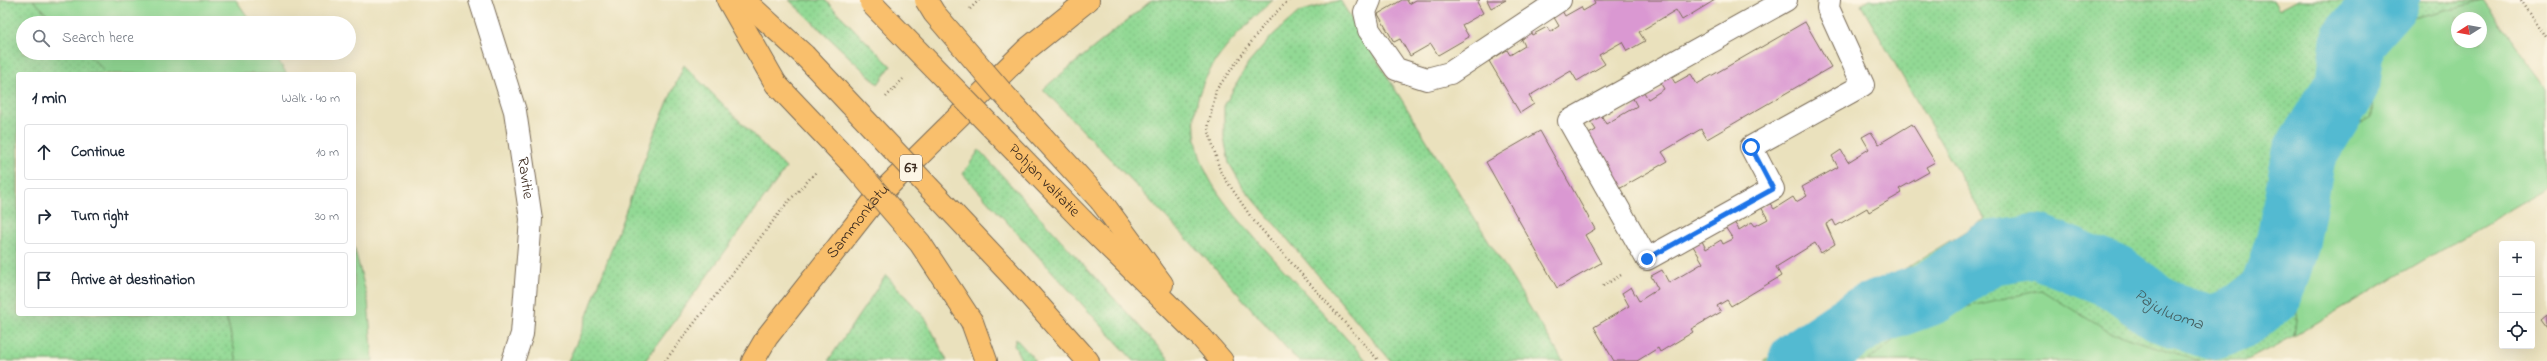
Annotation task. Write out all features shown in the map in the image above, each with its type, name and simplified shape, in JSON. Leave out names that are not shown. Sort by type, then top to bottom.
[{"type":"main road","points":[[728,0],[776,84],[854,166],[920,243],[972,322],[986,361]]},
{"type":"main road","name":"67","points":[[744,0],[804,55],[1017,281],[1088,361]]},
{"type":"main road","points":[[926,0],[934,13],[1000,90],[1101,201],[1202,338]]},
{"type":"main road","name":"Sammonkatu","points":[[753,361],[767,337],[878,196],[1027,50],[1088,0]]},
{"type":"main road","name":"Pohjan valtatie","points":[[869,2],[1083,221],[1202,338],[1222,361]]},
{"type":"street","name":"Ravitie","points":[[480,0],[515,111],[531,219],[522,334],[513,361]]},
{"type":"street","points":[[1370,0],[1365,12],[1369,30],[1396,69],[1427,79],[1450,73],[1560,0]]},
{"type":"street","points":[[1786,0],[1569,121],[1647,259],[1773,189],[1751,147],[1863,85],[1828,8],[1829,0]]},
{"type":"path","points":[[968,10],[979,0]]},
{"type":"path","points":[[1289,0],[1266,22],[1216,90],[1208,128],[1220,171],[1253,220],[1379,361]]},
{"type":"path","points":[[2521,0],[2547,39]]},
{"type":"path","points":[[883,101],[904,78]]},
{"type":"path","points":[[666,361],[787,203],[819,169]]},
{"type":"green space","points":[[0,0],[33,0],[50,16],[16,16],[16,60],[94,60],[106,72],[16,72],[16,316],[226,316],[237,361],[0,361]]},
{"type":"green space","points":[[33,0],[236,0],[247,16],[50,16]]},
{"type":"green space","points":[[789,0],[825,0],[891,66],[878,84]]},
{"type":"green space","points":[[1152,0],[1273,0],[1237,35],[1226,48],[1207,76],[1200,91],[1195,115],[1195,132],[1200,156],[1206,172],[1219,195],[1236,217],[1367,361],[1298,361],[1216,269],[1043,89]]},
{"type":"green space","points":[[1340,0],[1563,361],[1391,361],[1243,187],[1229,163],[1224,138],[1224,106],[1248,64],[1273,35],[1299,12]]},
{"type":"green space","points":[[1870,0],[2273,0],[2279,10],[2298,0],[2483,1],[2401,21],[2374,60],[2372,117],[2329,143],[2302,271],[2294,336],[2245,361],[1763,361],[1792,339],[1985,219],[1861,5]]},
{"type":"green space","points":[[2483,1],[2547,88],[2547,188],[2294,336],[2302,271],[2329,142],[2372,117],[2374,60],[2401,21]]},
{"type":"green space","points":[[94,60],[278,60],[286,72],[106,72]]},
{"type":"green space","points":[[684,65],[786,168],[645,361],[568,361],[580,335],[654,134]]},
{"type":"green space","points":[[979,150],[1171,361],[1134,361],[963,174]]},
{"type":"green space","points":[[356,254],[368,301],[373,361],[237,361],[226,316],[356,316]]},
{"type":"green space","points":[[886,275],[926,319],[947,361],[828,361]]},
{"type":"green space","points":[[2041,290],[2109,332],[2200,361],[1868,361],[1922,317]]},
{"type":"green space","points":[[1016,339],[1036,361],[1022,361],[1014,345]]},
{"type":"building","points":[[1402,0],[1407,0],[1409,4],[1416,0],[1480,0],[1477,2],[1483,13],[1462,25],[1469,37],[1438,55],[1431,44],[1410,56],[1400,39],[1394,42],[1378,14]]},
{"type":"building","points":[[1487,0],[1506,0],[1491,8]]},
{"type":"building","points":[[1593,0],[1715,0],[1682,20],[1676,10],[1639,32],[1645,41],[1627,51],[1622,42],[1599,55],[1605,64],[1577,81],[1571,71],[1529,96],[1534,104],[1520,113],[1489,61],[1507,50],[1510,55],[1525,46],[1519,34],[1528,28],[1532,35],[1547,27],[1550,32],[1559,26],[1552,14],[1561,9],[1565,16],[1581,7],[1583,11],[1595,4]]},
{"type":"building","points":[[1805,22],[1831,67],[1707,139],[1701,129],[1662,152],[1668,161],[1619,189],[1587,135],[1596,130],[1588,118],[1599,111],[1606,124],[1637,106],[1630,93],[1641,87],[1648,99],[1664,89],[1657,77],[1668,71],[1675,83],[1691,74],[1697,84]]},
{"type":"building","points":[[1912,124],[1935,162],[1926,167],[1929,172],[1899,189],[1902,193],[1869,212],[1867,208],[1836,226],[1833,220],[1826,224],[1835,244],[1821,253],[1815,243],[1776,267],[1781,276],[1731,306],[1727,300],[1717,306],[1721,312],[1691,329],[1693,332],[1660,352],[1658,348],[1637,361],[1614,361],[1594,327],[1629,306],[1622,293],[1631,287],[1639,301],[1658,289],[1651,276],[1662,270],[1669,283],[1703,263],[1693,246],[1702,241],[1706,249],[1721,240],[1723,244],[1733,239],[1725,227],[1734,222],[1739,230],[1752,222],[1755,226],[1768,219],[1761,207],[1769,202],[1774,209],[1793,197],[1796,202],[1807,196],[1802,187],[1838,167],[1832,156],[1841,150],[1848,162],[1869,149],[1862,137],[1871,132],[1879,144]]},
{"type":"building","points":[[1540,131],[1595,229],[1585,235],[1601,263],[1557,288],[1486,162]]},
{"type":"building","points":[[2547,315],[2547,328],[2541,320]]},
{"type":"waterway","name":"Pajuluoma","points":[[1800,361],[1867,316],[1931,293],[1990,253],[2036,246],[2115,277],[2162,311],[2213,328],[2240,317],[2271,293],[2288,241],[2304,155],[2347,85],[2353,40],[2388,0]]},
{"type":"route","points":[[1647,259],[1773,189],[1751,147]]}]
